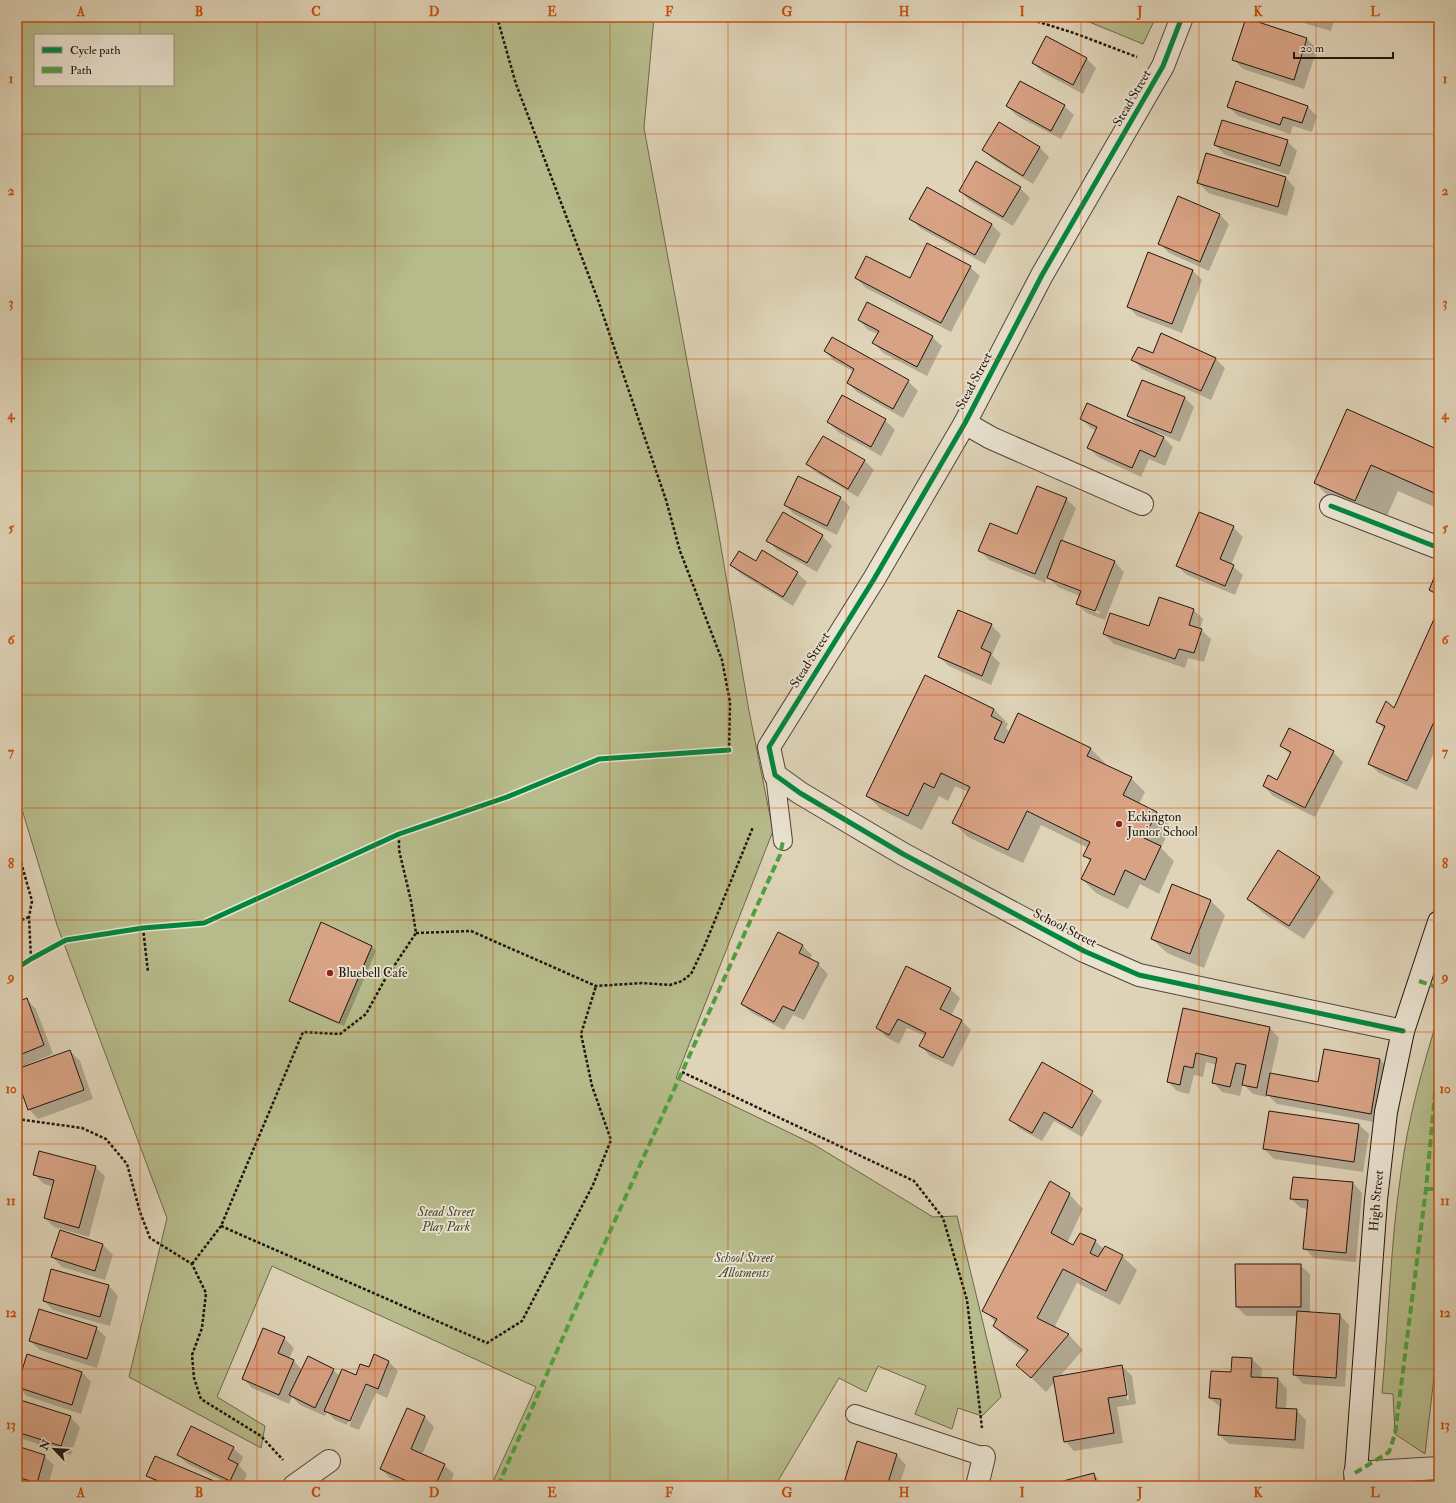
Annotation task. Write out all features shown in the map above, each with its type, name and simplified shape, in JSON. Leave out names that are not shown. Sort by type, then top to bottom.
[{"type":"street","name":"Stead Street","points":[[775,775],[769,747],[874,579],[965,423],[1042,276],[1163,66],[1182,17]]},
{"type":"street","points":[[965,423],[991,438],[1142,504]]},
{"type":"street","points":[[1331,506],[1439,548]]},
{"type":"street","name":"School Street","points":[[775,775],[800,793],[903,854],[1084,951],[1139,975],[1403,1031]]},
{"type":"street","name":"High Street","points":[[1355,1479],[1376,1200],[1386,1112],[1403,1031],[1439,922]]},
{"type":"street","points":[[977,1486],[984,1457]]},
{"type":"street","points":[[299,1484],[329,1461]]},
{"type":"street","points":[[1355,1479],[1439,1468]]},
{"type":"lane","points":[[775,775],[784,841]]},
{"type":"lane","points":[[855,1414],[984,1457]]},
{"type":"path","points":[[497,17],[516,84],[600,308],[666,500],[680,551],[722,660],[730,702],[729,750]]},
{"type":"path","points":[[1023,17],[1074,33],[1163,66]]},
{"type":"path","points":[[416,933],[470,931],[596,986],[642,983],[670,985],[682,981],[691,974],[704,947],[754,825]]},
{"type":"path","points":[[192,1264],[221,1226],[302,1032],[340,1034],[366,1014],[384,981],[416,933],[411,900],[399,850],[399,834]]},
{"type":"path","points":[[17,848],[32,901],[29,917],[30,959]]},
{"type":"path","points":[[17,922],[29,917]]},
{"type":"path","points":[[143,928],[148,972]]},
{"type":"path","points":[[221,1226],[487,1343],[522,1321],[593,1185],[611,1140],[592,1086],[581,1034],[596,986]]},
{"type":"path","points":[[682,1072],[914,1181],[943,1218],[967,1300],[981,1410],[984,1457]]},
{"type":"path","points":[[17,1119],[82,1128],[106,1139],[127,1164],[140,1212],[150,1238],[192,1264],[206,1293],[202,1328],[192,1355],[194,1378],[201,1399],[261,1436],[299,1484]]},
{"type":"green space","points":[[17,17],[654,17],[644,128],[716,518],[749,711],[773,831],[676,1078],[813,1144],[933,1217],[957,1216],[1001,1397],[982,1416],[958,1408],[952,1429],[915,1414],[926,1386],[878,1366],[866,1392],[839,1378],[775,1486],[491,1486],[536,1387],[272,1266],[217,1397],[265,1426],[261,1448],[129,1377],[167,1218],[57,925],[17,793]]},
{"type":"green space","points":[[1077,17],[1156,17],[1143,44]]},
{"type":"green space","points":[[1439,1014],[1439,1334],[1425,1454],[1395,1434],[1393,1394],[1382,1393],[1394,1228],[1404,1153],[1417,1092]]},
{"type":"building","points":[[1304,17],[1323,17],[1321,22]]},
{"type":"building","points":[[1246,18],[1307,38],[1294,80],[1232,60]]},
{"type":"building","points":[[1046,36],[1087,58],[1073,85],[1032,63]]},
{"type":"building","points":[[1020,81],[1065,105],[1051,131],[1006,106]]},
{"type":"building","points":[[1236,81],[1308,106],[1302,123],[1283,117],[1280,125],[1227,107]]},
{"type":"building","points":[[1222,120],[1288,140],[1280,166],[1214,145]]},
{"type":"building","points":[[999,122],[1040,147],[1023,176],[982,150]]},
{"type":"building","points":[[1206,153],[1286,177],[1278,207],[1197,183]]},
{"type":"building","points":[[976,161],[1021,187],[1003,217],[959,191]]},
{"type":"building","points":[[927,187],[992,224],[975,255],[909,219]]},
{"type":"building","points":[[1178,196],[1220,214],[1200,262],[1158,244]]},
{"type":"building","points":[[927,243],[971,266],[941,323],[855,278],[866,256],[910,278]]},
{"type":"building","points":[[1148,252],[1193,270],[1172,324],[1127,307]]},
{"type":"building","points":[[867,302],[933,336],[917,367],[872,343],[879,331],[858,320]]},
{"type":"building","points":[[1161,333],[1216,358],[1201,391],[1131,360],[1138,347],[1153,353]]},
{"type":"building","points":[[832,337],[909,380],[893,409],[847,383],[854,369],[824,351]]},
{"type":"building","points":[[1142,380],[1185,397],[1171,433],[1127,416]]},
{"type":"building","points":[[842,395],[886,419],[871,447],[827,422]]},
{"type":"building","points":[[1087,403],[1164,437],[1155,457],[1140,450],[1132,468],[1087,448],[1097,427],[1080,419]]},
{"type":"building","points":[[1347,409],[1439,450],[1439,495],[1371,465],[1355,501],[1314,483]]},
{"type":"building","points":[[823,436],[865,460],[848,489],[806,464]]},
{"type":"building","points":[[798,476],[841,497],[827,526],[784,505]]},
{"type":"building","points":[[1037,486],[1067,498],[1035,574],[978,551],[990,523],[1017,534]]},
{"type":"building","points":[[783,512],[823,535],[807,563],[766,541]]},
{"type":"building","points":[[1199,512],[1234,526],[1220,559],[1234,565],[1225,586],[1176,566]]},
{"type":"building","points":[[1061,540],[1115,561],[1095,611],[1076,604],[1081,591],[1047,578]]},
{"type":"building","points":[[762,550],[798,572],[783,597],[730,565],[739,551],[756,561]]},
{"type":"building","points":[[1436,573],[1439,574],[1439,595],[1429,590]]},
{"type":"building","points":[[1159,597],[1194,609],[1189,625],[1202,629],[1194,653],[1179,649],[1175,659],[1103,634],[1110,613],[1149,626]]},
{"type":"building","points":[[1439,608],[1439,711],[1407,781],[1368,764],[1385,726],[1376,722],[1386,701],[1394,708]]},
{"type":"building","points":[[958,610],[992,624],[981,648],[991,653],[982,676],[938,657]]},
{"type":"building","name":"Eckington Junior School","points":[[925,675],[994,709],[991,716],[1002,722],[994,739],[1004,743],[1018,713],[1091,748],[1087,756],[1132,777],[1123,795],[1157,812],[1144,838],[1161,846],[1145,880],[1125,870],[1114,895],[1081,879],[1091,859],[1083,856],[1090,842],[1027,811],[1008,850],[952,823],[970,787],[941,773],[934,788],[924,783],[908,816],[866,796]]},
{"type":"building","points":[[1289,728],[1334,751],[1305,808],[1263,786],[1268,775],[1277,780],[1291,752],[1280,746]]},
{"type":"building","points":[[1278,850],[1320,877],[1289,926],[1247,899]]},
{"type":"building","points":[[1172,884],[1211,900],[1190,954],[1151,939]]},
{"type":"building","name":"Bluebell Cafe","points":[[321,922],[372,946],[339,1023],[289,1001]]},
{"type":"building","points":[[778,932],[803,945],[799,953],[819,963],[794,1011],[783,1006],[774,1022],[741,1004]]},
{"type":"building","points":[[906,966],[951,988],[940,1009],[962,1020],[943,1058],[919,1046],[926,1033],[898,1019],[889,1035],[876,1028]]},
{"type":"building","points":[[27,998],[44,1045],[17,1056],[17,1002]]},
{"type":"building","points":[[1183,1008],[1270,1027],[1257,1088],[1242,1085],[1246,1065],[1236,1063],[1230,1087],[1212,1083],[1217,1058],[1196,1053],[1193,1068],[1184,1066],[1180,1085],[1167,1082]]},
{"type":"building","points":[[1324,1049],[1380,1059],[1371,1114],[1266,1095],[1270,1073],[1318,1082]]},
{"type":"building","points":[[70,1050],[84,1090],[28,1110],[17,1079],[17,1069]]},
{"type":"building","points":[[1042,1062],[1093,1091],[1072,1128],[1044,1112],[1032,1133],[1009,1120]]},
{"type":"building","points":[[1269,1111],[1359,1124],[1354,1162],[1263,1149]]},
{"type":"building","points":[[39,1151],[96,1166],[79,1228],[44,1218],[54,1180],[33,1175]]},
{"type":"building","points":[[1293,1177],[1353,1182],[1346,1253],[1303,1249],[1308,1200],[1290,1199]]},
{"type":"building","points":[[1050,1181],[1070,1193],[1051,1233],[1073,1245],[1080,1233],[1096,1240],[1090,1253],[1098,1257],[1105,1246],[1123,1255],[1106,1291],[1063,1269],[1037,1318],[1069,1334],[1031,1378],[1016,1365],[1028,1350],[993,1326],[997,1319],[982,1311]]},
{"type":"building","points":[[60,1230],[103,1244],[95,1271],[51,1257]]},
{"type":"building","points":[[1235,1264],[1301,1264],[1301,1307],[1236,1307]]},
{"type":"building","points":[[51,1269],[109,1285],[100,1317],[43,1301]]},
{"type":"building","points":[[39,1309],[97,1327],[87,1359],[29,1341]]},
{"type":"building","points":[[1297,1311],[1340,1314],[1336,1378],[1293,1375]]},
{"type":"building","points":[[263,1328],[285,1337],[278,1353],[294,1360],[279,1395],[242,1379]]},
{"type":"building","points":[[27,1354],[82,1372],[72,1405],[17,1387]]},
{"type":"building","points":[[374,1354],[389,1361],[378,1389],[366,1384],[350,1421],[324,1411],[342,1369],[356,1375],[360,1364],[369,1367]]},
{"type":"building","points":[[308,1356],[334,1369],[315,1408],[289,1395]]},
{"type":"building","points":[[1232,1357],[1252,1358],[1251,1377],[1278,1378],[1276,1408],[1297,1409],[1295,1440],[1218,1435],[1221,1399],[1209,1398],[1211,1371],[1231,1372]]},
{"type":"building","points":[[1122,1365],[1127,1395],[1108,1398],[1114,1433],[1064,1442],[1053,1377]]},
{"type":"building","points":[[17,1399],[71,1416],[61,1446],[17,1432]]},
{"type":"building","points":[[407,1408],[425,1416],[411,1449],[445,1464],[435,1486],[418,1486],[380,1469]]},
{"type":"building","points":[[191,1426],[234,1447],[228,1459],[238,1464],[230,1481],[177,1455]]},
{"type":"building","points":[[857,1441],[897,1454],[887,1486],[843,1486]]},
{"type":"building","points":[[17,1446],[45,1455],[37,1483],[17,1477]]},
{"type":"building","points":[[155,1456],[221,1484],[220,1486],[166,1486],[166,1484],[146,1476]]},
{"type":"building","points":[[1094,1473],[1097,1486],[1044,1486]]},
{"type":"marked path","points":[[498,1486],[584,1289],[780,855],[783,841]]},
{"type":"marked path","points":[[1419,981],[1439,988]]},
{"type":"marked path","points":[[1355,1473],[1389,1452],[1395,1434],[1426,1189],[1439,1052]]},
{"type":"marked path","points":[[1426,1189],[1439,1189]]},
{"type":"cycle path","points":[[1182,17],[1163,66],[1042,275],[965,423],[874,579],[769,747],[775,775],[800,793],[903,854],[1084,951],[1139,975],[1403,1031]]},
{"type":"cycle path","points":[[1331,506],[1439,548]]},
{"type":"cycle path","points":[[17,968],[66,940],[143,928],[204,923],[399,834],[507,797],[599,759],[729,750]]},
{"type":"place","name":"Eckington Junior School","points":[[1119,824]]},
{"type":"place","name":"Bluebell Cafe","points":[[330,973]]},
{"type":"park label","name":"Stead Street Play Park","points":[[446,1220]]},
{"type":"park label","name":"School Street Allotments","points":[[744,1266]]}]
